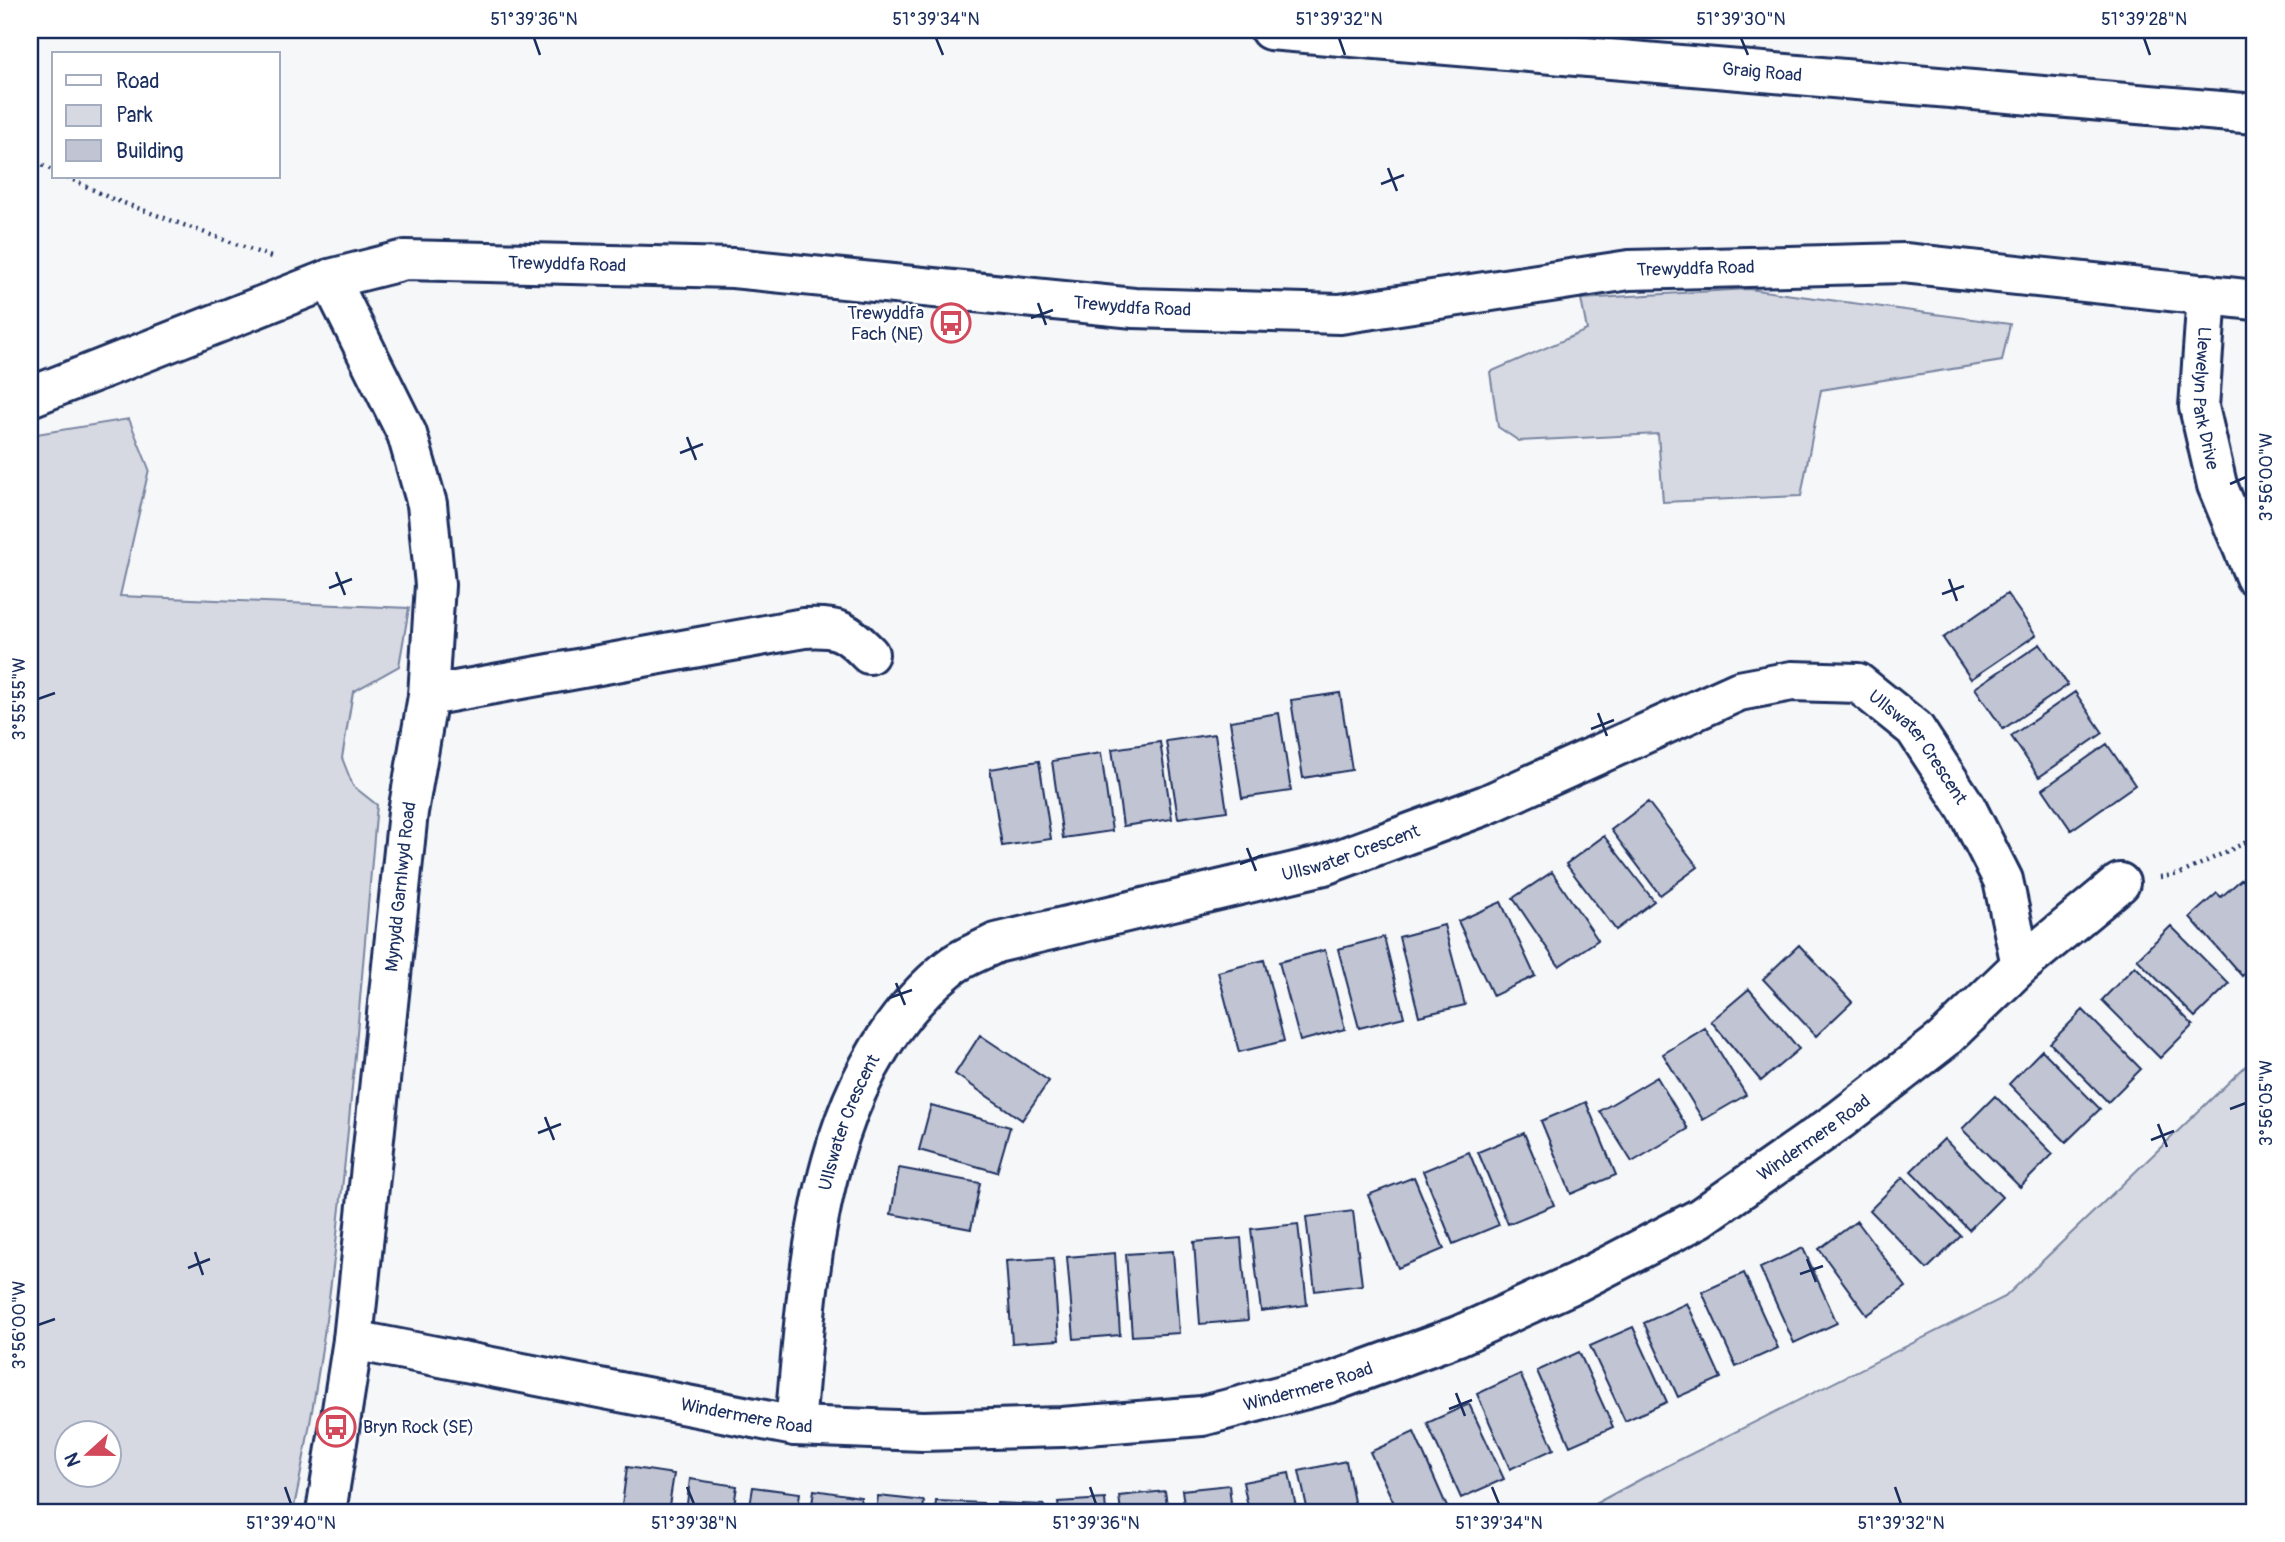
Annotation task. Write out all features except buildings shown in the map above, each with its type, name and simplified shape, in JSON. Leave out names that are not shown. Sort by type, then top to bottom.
[{"type":"street","name":"Graig Road","points":[[1270,30],[2255,114]]},
{"type":"street","name":"Trewyddfa Road","points":[[30,397],[330,279],[404,260],[733,268],[1134,309],[1340,314],[1629,270],[1904,263],[2255,300]]},
{"type":"street","name":"Mynydd Garnlwyd Road","points":[[326,1512],[353,1340],[408,812],[428,696],[435,585],[427,504],[407,434],[330,279]]},
{"type":"street","name":"Llewelyn Park Drive","points":[[2207,294],[2199,407],[2217,485],[2255,577]]},
{"type":"street","points":[[428,696],[804,628],[827,626],[850,635],[869,654]]},
{"type":"street","name":"Ullswater Crescent","points":[[795,1426],[808,1286],[819,1211],[842,1128],[869,1062],[910,1005],[951,966],[996,943],[1324,865],[1486,805],[1739,691],[1792,681],[1858,682],[1915,729],[1966,807],[2003,880],[2021,965]]},
{"type":"street","name":"Windermere Road","points":[[353,1340],[795,1426],[923,1431],[1062,1427],[1202,1416],[1329,1383],[1458,1336],[1577,1282],[1700,1218],[1840,1120],[1943,1040],[2021,965],[2120,883]]},
{"type":"path","points":[[30,159],[52,170]]},
{"type":"path","points":[[69,178],[110,198],[330,279]]},
{"type":"path","points":[[2120,883],[2180,873],[2255,838]]},
{"type":"green space","points":[[1748,289],[2010,324],[2002,361],[1821,390],[1801,496],[1663,502],[1658,434],[1519,441],[1498,427],[1490,372],[1587,330],[1581,299]]},
{"type":"green space","points":[[129,419],[149,469],[120,596],[409,608],[399,666],[353,692],[342,758],[353,786],[377,805],[354,1071],[335,1249],[310,1425],[293,1512],[30,1512],[30,435]]},
{"type":"green space","points":[[2255,1057],[2255,1512],[1580,1512],[2005,1297]]},
{"type":"place","name":"Trewyddfa Fach (NE)","points":[[951,323]]},
{"type":"place","name":"Bryn Rock (SE)","points":[[336,1427]]}]
